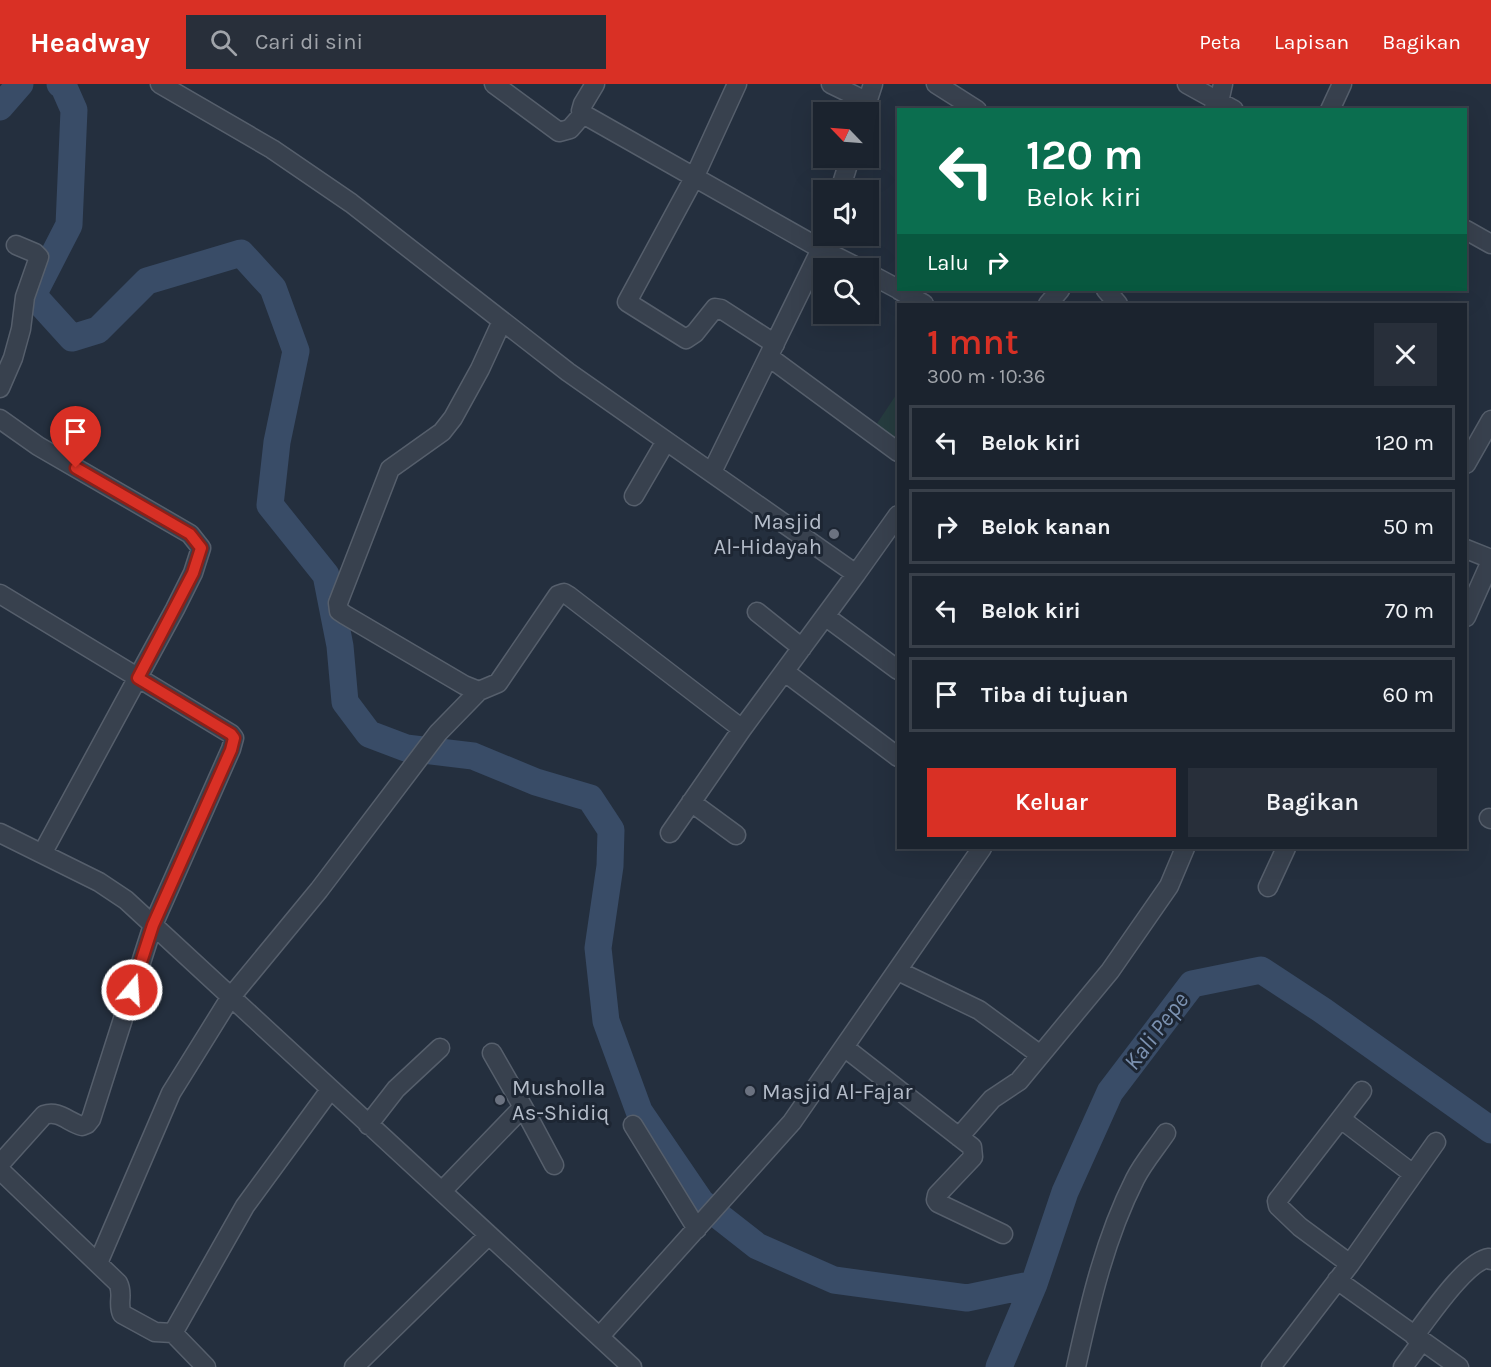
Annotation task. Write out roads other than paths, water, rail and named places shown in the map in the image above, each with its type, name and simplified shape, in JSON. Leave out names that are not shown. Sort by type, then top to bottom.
[{"type":"street","points":[[160,84],[272,149],[351,203],[568,372],[856,574]]},
{"type":"street","points":[[494,84],[559,132],[570,129],[583,114]]},
{"type":"street","points":[[595,84],[582,104],[583,114],[694,178],[813,237]]},
{"type":"street","points":[[737,84],[694,178],[627,302],[686,339],[695,333],[715,308],[721,309],[897,451]]},
{"type":"street","points":[[831,84],[858,102]]},
{"type":"street","points":[[868,102],[873,84]]},
{"type":"street","points":[[936,84],[974,108]]},
{"type":"street","points":[[1187,84],[1222,101]]},
{"type":"street","points":[[1331,108],[1342,84]]},
{"type":"street","points":[[1467,231],[1491,244]]},
{"type":"street","points":[[0,388],[13,358],[21,329],[25,297],[39,257],[16,245]]},
{"type":"street","points":[[712,472],[821,246]]},
{"type":"street","points":[[829,246],[845,258]]},
{"type":"street","points":[[879,279],[897,288]]},
{"type":"street","points":[[902,291],[922,303]]},
{"type":"street","points":[[1049,303],[1059,291]]},
{"type":"street","points":[[1107,291],[1117,303]]},
{"type":"street","points":[[479,691],[464,685],[339,611],[338,603],[390,469],[442,432],[453,418],[480,369],[502,321]]},
{"type":"street","points":[[0,419],[47,451],[190,534],[201,548],[193,573],[43,852]]},
{"type":"street","points":[[1467,462],[1491,420]]},
{"type":"street","points":[[634,496],[666,441]]},
{"type":"street","points":[[670,833],[742,729],[897,516]]},
{"type":"street","points":[[1467,549],[1491,560],[1467,615]]},
{"type":"street","points":[[98,1263],[171,1093],[230,998],[319,891],[438,733],[479,691],[498,683],[558,595],[564,593],[742,729]]},
{"type":"street","points":[[0,594],[231,734],[234,738],[231,750],[153,925],[91,1119],[82,1126],[57,1114],[44,1115],[0,1164]]},
{"type":"street","points":[[758,612],[802,648]]},
{"type":"street","points":[[825,616],[897,669]]},
{"type":"street","points":[[785,672],[897,757]]},
{"type":"street","points":[[691,802],[736,835]]},
{"type":"street","points":[[1,836],[43,852],[113,890],[632,1367]]},
{"type":"street","points":[[600,1336],[792,1122],[981,849]]},
{"type":"street","points":[[959,1137],[992,1099],[1019,1081],[1039,1054],[1110,971],[1169,886],[1185,849]]},
{"type":"street","points":[[1268,887],[1286,849]]},
{"type":"street","points":[[898,970],[979,1010],[1039,1054]]},
{"type":"street","points":[[844,1047],[972,1147],[973,1157],[937,1195],[936,1200],[1003,1234]]},
{"type":"street","points":[[368,1125],[396,1089],[440,1048]]},
{"type":"street","points":[[492,1053],[554,1165]]},
{"type":"street","points":[[173,1334],[245,1206],[330,1090]]},
{"type":"street","points":[[1350,1264],[1300,1227],[1278,1206],[1277,1201],[1362,1091]]},
{"type":"street","points":[[442,1191],[523,1107]]},
{"type":"street","points":[[1341,1119],[1413,1174]]},
{"type":"street","points":[[633,1125],[699,1227]]},
{"type":"street","points":[[1076,1367],[1091,1297],[1116,1220],[1136,1177],[1166,1133]]},
{"type":"street","points":[[1271,1367],[1350,1264],[1436,1142]]},
{"type":"street","points":[[0,1170],[108,1271],[122,1292],[120,1310],[122,1314],[155,1332],[173,1334],[206,1367]]},
{"type":"street","points":[[354,1367],[489,1235]]},
{"type":"street","points":[[1403,1367],[1418,1339],[1470,1268],[1481,1259],[1490,1258]]},
{"type":"street","points":[[1337,1280],[1459,1367]]},
{"type":"waterway","points":[[0,107],[20,84]]},
{"type":"waterway","points":[[60,84],[63,85],[74,110],[69,225],[33,295],[72,338],[98,330],[147,281],[241,253],[273,288],[296,351],[277,442],[270,505],[326,575],[340,646],[345,702],[369,734],[406,748],[473,756],[536,782],[590,798],[611,830],[610,866],[598,948],[606,1021],[639,1111],[701,1202],[757,1246],[834,1280],[967,1298],[1034,1284]]},
{"type":"waterway","name":"Kali Pepe","points":[[999,1367],[1034,1284],[1065,1192],[1110,1092],[1192,984],[1261,970],[1322,1010],[1491,1130]]},
{"type":"place","name":"Masjid Al-Hidayah","points":[[834,534]]},
{"type":"place","name":"Masjid Al-Fajar","points":[[750,1091]]},
{"type":"place","name":"Musholla As-Shidiq","points":[[500,1100]]}]
